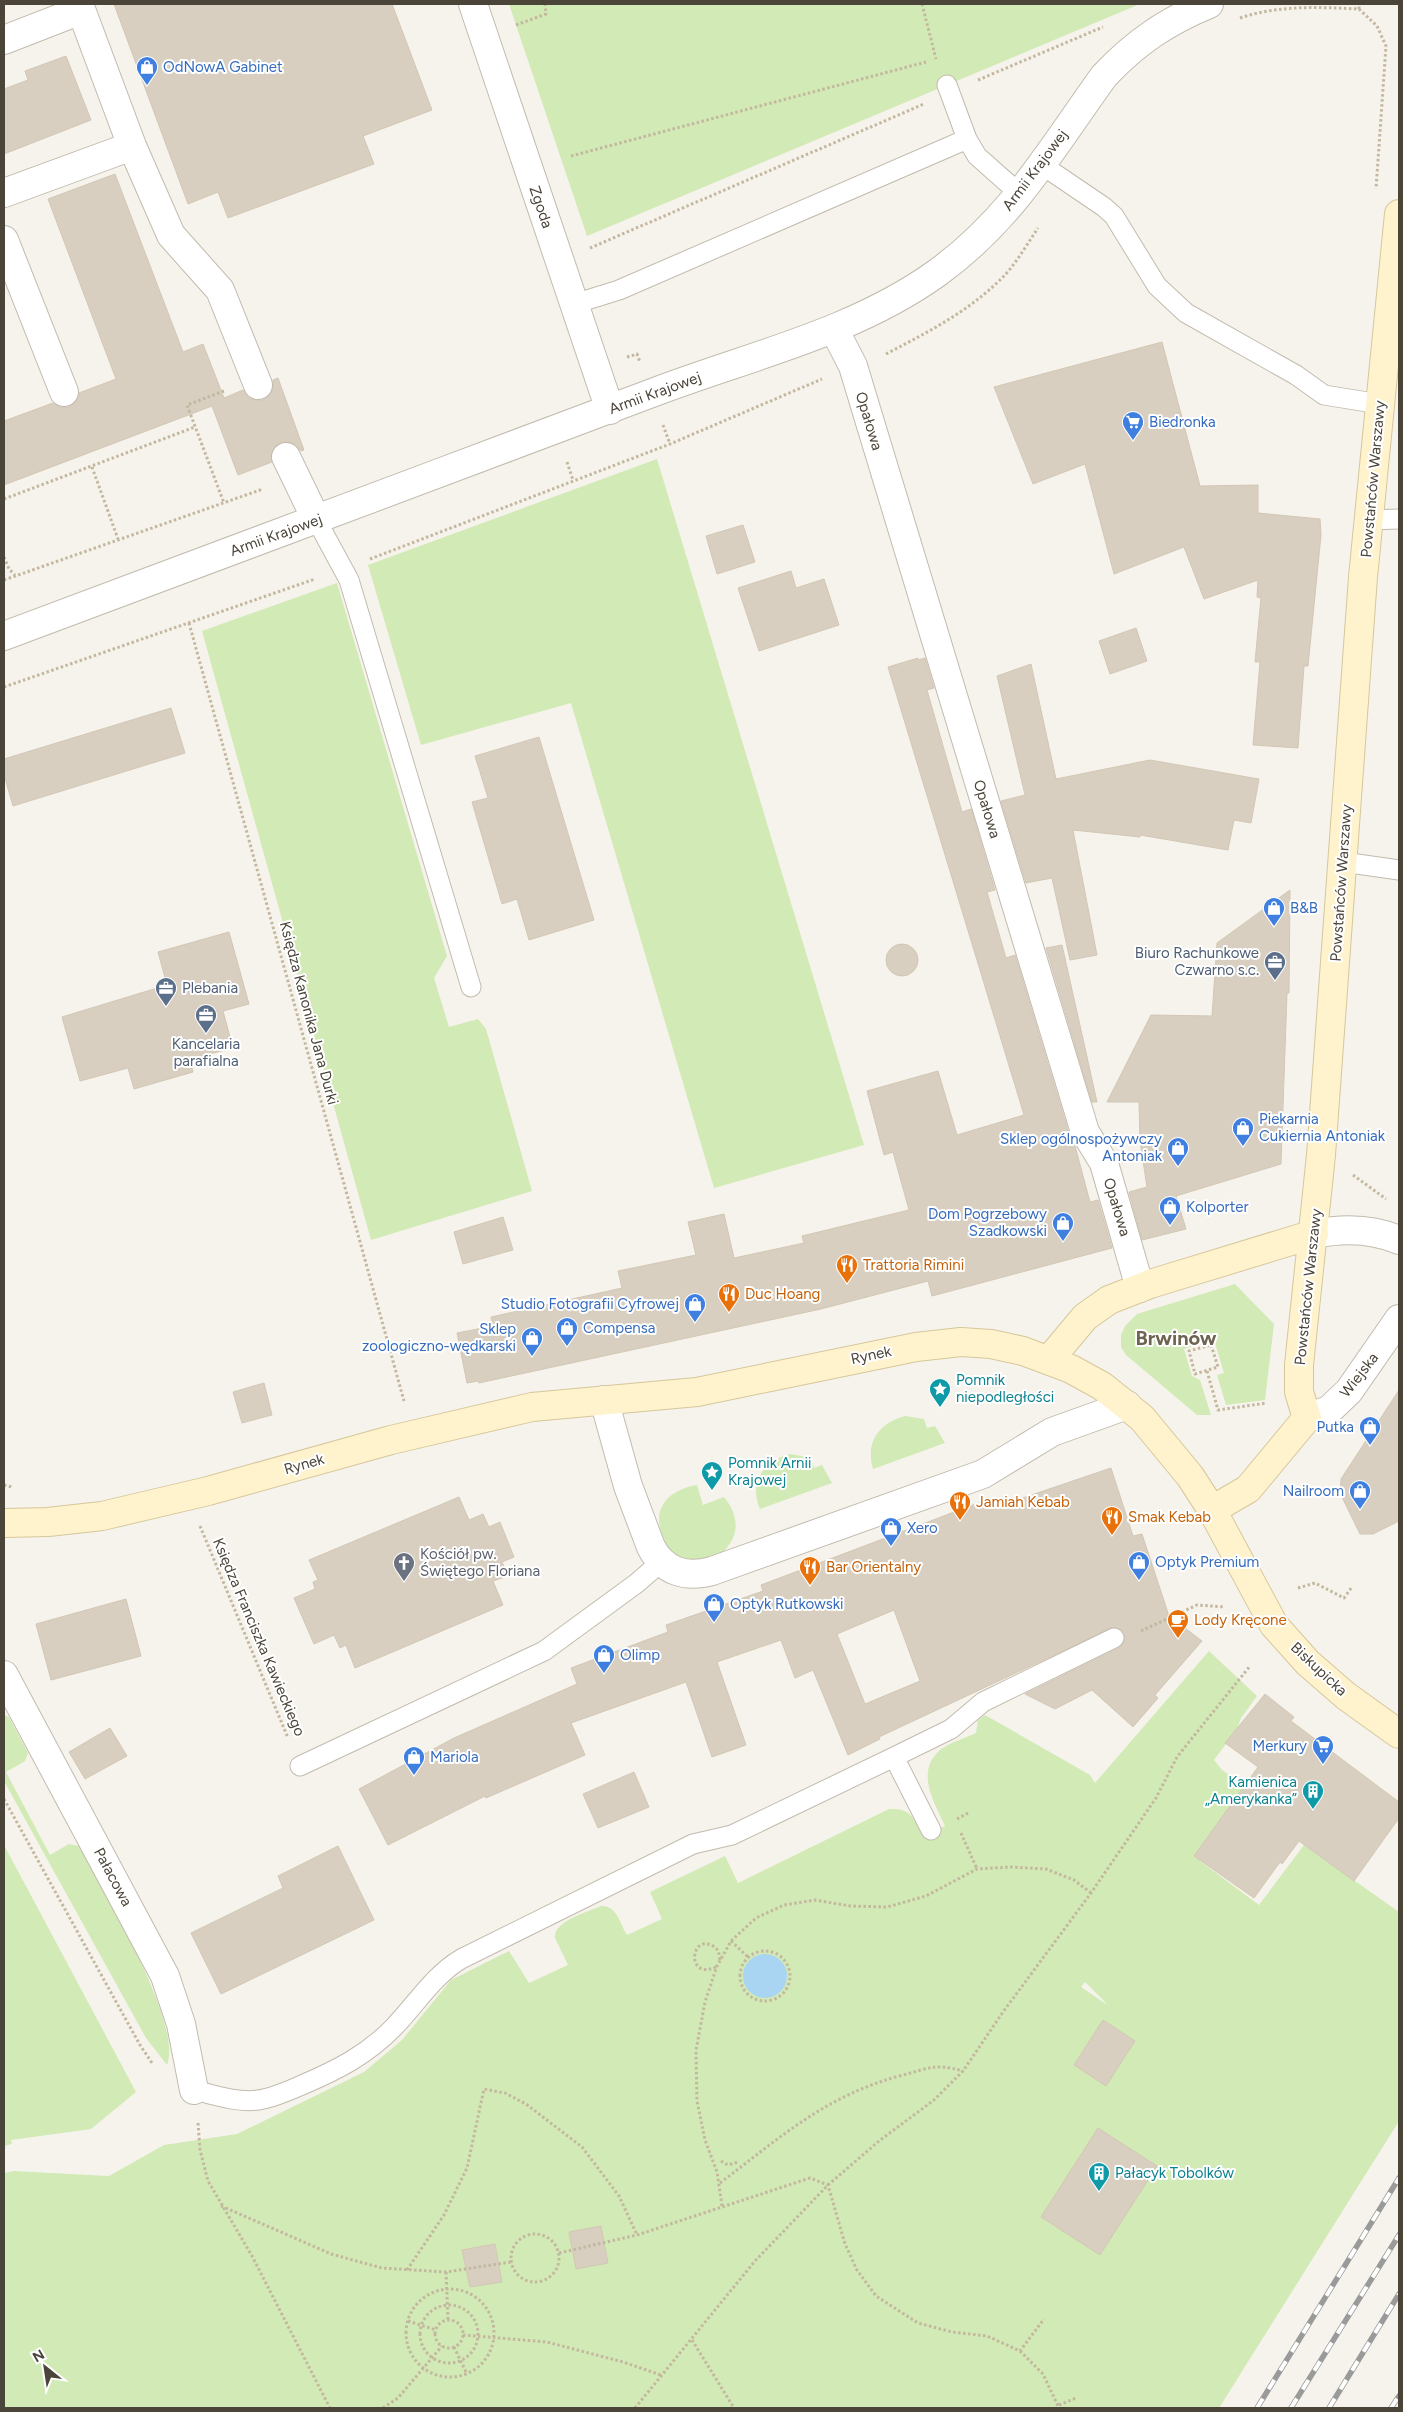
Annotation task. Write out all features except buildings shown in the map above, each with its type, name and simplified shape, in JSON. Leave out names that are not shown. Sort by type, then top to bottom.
[{"type":"street","name":"Zgoda","points":[[473,4],[610,410]]},
{"type":"street","name":"Armii Krajowej","points":[[4,636],[652,393],[834,329],[886,306],[936,273],[975,244],[1021,195],[1104,76],[1119,60],[1160,27],[1209,4]]},
{"type":"street","points":[[4,40],[80,7],[132,146],[171,235],[220,290],[258,385]]},
{"type":"street","points":[[4,193],[132,146]]},
{"type":"street","name":"Powstańców Warszawy","points":[[1307,1418],[1299,1392],[1299,1365],[1314,1234],[1369,520],[1399,214]]},
{"type":"street","points":[[4,240],[64,392]]},
{"type":"street","name":"Opałowa","points":[[834,329],[853,366],[1085,1132],[1104,1164],[1140,1288]]},
{"type":"street","points":[[286,457],[317,520]]},
{"type":"street","points":[[1050,1360],[1072,1331],[1090,1312],[1109,1300],[1140,1288],[1314,1234],[1350,1229],[1373,1231],[1399,1240]]},
{"type":"street","name":"Wiejska","points":[[1307,1418],[1329,1410],[1349,1391],[1399,1319]]},
{"type":"street","name":"Rynek","points":[[4,1523],[48,1522],[102,1516],[208,1490],[471,1420],[532,1407],[697,1392],[879,1353],[944,1343],[991,1344],[1023,1351],[1050,1360],[1089,1378],[1127,1405],[1152,1428],[1176,1457],[1212,1510]]},
{"type":"street","points":[[604,1400],[634,1503],[651,1547],[661,1562],[671,1570],[686,1574],[712,1571],[983,1474],[1052,1432],[1127,1405]]},
{"type":"street","points":[[1212,1510],[1248,1489],[1307,1418]]},
{"type":"street","name":"Biskupicka","points":[[1212,1510],[1274,1625],[1308,1663],[1346,1696],[1399,1734]]},
{"type":"street","name":"Pałacowa","points":[[4,1675],[165,1976],[181,2024],[194,2090]]},
{"type":"lane","points":[[948,89],[967,139],[977,156],[1021,195]]},
{"type":"lane","points":[[574,304],[619,290],[967,139]]},
{"type":"lane","points":[[1042,165],[1104,207],[1114,216],[1157,286],[1186,313],[1296,375],[1324,395],[1380,404]]},
{"type":"lane","points":[[1369,520],[1399,519]]},
{"type":"lane","points":[[317,520],[349,580],[472,987]]},
{"type":"lane","points":[[1343,862],[1399,870]]},
{"type":"lane","points":[[300,1766],[544,1651],[637,1583],[661,1562]]},
{"type":"lane","points":[[194,2090],[259,2100],[282,2094],[353,2062],[374,2046],[395,2026],[440,1974],[461,1959],[693,1844],[732,1835],[951,1729],[983,1702],[1114,1638]]},
{"type":"lane","points":[[894,1757],[931,1830]]},
{"type":"path","points":[[516,25],[546,14],[544,4]]},
{"type":"path","points":[[922,4],[936,60]]},
{"type":"path","points":[[1359,9],[1360,4]]},
{"type":"path","points":[[586,249],[948,89],[1104,26]]},
{"type":"path","points":[[571,156],[936,60],[943,64]]},
{"type":"path","points":[[224,391],[187,405],[224,503]]},
{"type":"path","points":[[4,499],[195,427]]},
{"type":"path","points":[[92,467],[118,539]]},
{"type":"path","points":[[4,580],[15,574],[266,488]]},
{"type":"path","points":[[4,557],[8,569],[15,574]]},
{"type":"path","name":"Księdza Kanonika Jana Durki","points":[[189,623],[406,1410]]},
{"type":"path","points":[[1350,1170],[1355,1176],[1392,1203]]},
{"type":"path","points":[[1211,1345],[1218,1368],[1207,1371],[1195,1374],[1189,1351],[1211,1345]]},
{"type":"path","points":[[1207,1371],[1218,1410],[1268,1403],[1272,1400]]},
{"type":"path","name":"Księdza Franciszka Kawieckiego","points":[[196,1517],[300,1766]]},
{"type":"path","points":[[1298,1588],[1315,1583],[1344,1598],[1352,1587]]},
{"type":"path","points":[[1114,1638],[1137,1633],[1197,1605],[1225,1607]]},
{"type":"path","points":[[634,2408],[755,2262],[828,2185],[879,2141],[934,2100],[963,2071],[1003,2012],[1091,1893],[1156,1798],[1177,1757],[1250,1666]]},
{"type":"path","points":[[4,1799],[146,2054],[161,2071],[194,2090]]},
{"type":"path","points":[[956,1820],[970,1812]]},
{"type":"path","points":[[722,2206],[720,2183],[705,2140],[697,2101],[696,2050],[705,2002],[717,1966],[731,1941],[756,1918],[784,1905],[815,1900],[850,1906],[887,1907],[926,1896],[977,1869],[1011,1867],[1046,1870],[1074,1880],[1091,1893]]},
{"type":"path","points":[[731,1941],[748,1958]]},
{"type":"path","points":[[717,1966],[709,1970],[702,1969],[696,1965],[694,1957],[696,1950],[701,1945],[715,1946],[719,1952],[720,1960]]},
{"type":"path","points":[[768,1951],[782,1958],[790,1972],[790,1980],[783,1994],[777,1999],[760,2001],[746,1992],[740,1976],[748,1958],[760,1952],[768,1951]]},
{"type":"path","points":[[720,2183],[773,2140],[819,2109],[880,2081],[898,2076],[942,2065],[963,2071]]},
{"type":"path","points":[[408,2270],[444,2215],[466,2168],[484,2089],[504,2093],[526,2104],[582,2147],[618,2196],[638,2234]]},
{"type":"path","points":[[200,2150],[208,2181],[252,2256],[330,2408]]},
{"type":"path","points":[[721,2161],[728,2165],[738,2162]]},
{"type":"path","points":[[559,2254],[638,2234],[810,2178],[828,2185]]},
{"type":"path","points":[[828,2185],[845,2244],[857,2270],[876,2296],[918,2323],[952,2332],[987,2336],[1020,2351],[1044,2374],[1059,2406],[1076,2398]]},
{"type":"path","points":[[221,2206],[331,2254],[382,2268],[446,2272],[511,2262]]},
{"type":"path","points":[[531,2234],[546,2236],[557,2246],[559,2254],[558,2267],[550,2278],[536,2282],[523,2279],[511,2262],[514,2247],[518,2241],[531,2234]]},
{"type":"path","points":[[446,2272],[448,2320]]},
{"type":"path","points":[[447,2289],[459,2290],[481,2302],[488,2312],[494,2336],[486,2358],[478,2368],[467,2374],[452,2377],[438,2376],[424,2370],[416,2362],[406,2342],[407,2321],[418,2302],[427,2296],[447,2289]]},
{"type":"path","points":[[448,2305],[467,2310],[478,2326],[479,2336],[476,2346],[460,2360],[446,2363],[434,2358],[422,2343],[422,2325],[425,2317],[432,2311],[448,2305]]},
{"type":"path","points":[[1020,2351],[1044,2319]]},
{"type":"path","points":[[454,2347],[442,2346],[436,2339],[436,2330],[442,2322],[448,2320],[460,2326],[463,2335]]},
{"type":"path","points":[[407,2321],[436,2330]]},
{"type":"path","points":[[463,2335],[494,2336],[547,2342],[623,2362],[661,2375]]},
{"type":"path","points":[[454,2347],[463,2335]]},
{"type":"path","points":[[692,2340],[734,2408]]},
{"type":"path","points":[[383,2408],[398,2398],[424,2370],[442,2346]]},
{"type":"path","points":[[454,2347],[467,2374]]},
{"type":"green space","points":[[509,4],[1140,4],[587,236]]},
{"type":"green space","points":[[657,459],[864,1145],[714,1188],[571,703],[421,745],[368,565]]},
{"type":"green space","points":[[337,583],[447,956],[434,978],[449,1027],[478,1019],[486,1029],[532,1191],[371,1240],[202,631]]},
{"type":"green space","points":[[1235,1284],[1274,1324],[1265,1400],[1226,1405],[1217,1375],[1224,1373],[1214,1340],[1184,1349],[1192,1376],[1200,1380],[1211,1415],[1197,1415],[1126,1355],[1121,1347],[1121,1335],[1125,1326],[1137,1314]]},
{"type":"green space","points":[[905,1416],[924,1419],[927,1428],[935,1426],[945,1443],[873,1469],[871,1450],[876,1435],[888,1423]]},
{"type":"green space","points":[[791,1454],[811,1458],[814,1468],[822,1465],[832,1483],[760,1509],[756,1490],[761,1473],[774,1461]]},
{"type":"green space","points":[[697,1485],[703,1505],[724,1497],[731,1507],[736,1523],[732,1540],[724,1551],[715,1557],[705,1560],[683,1559],[671,1553],[660,1529],[660,1510],[664,1503],[677,1491]]},
{"type":"green space","points":[[1209,1651],[1257,1696],[1241,1718],[1237,1729],[1214,1760],[1222,1770],[1253,1791],[1200,1861],[1259,1905],[1304,1845],[1399,1912],[1399,2121],[1219,2408],[4,2408],[4,2173],[14,2171],[109,2176],[164,2145],[237,2134],[364,2072],[402,2040],[451,1980],[509,1951],[529,1983],[568,1965],[555,1938],[556,1932],[565,1922],[601,1906],[606,1907],[611,1909],[617,1916],[627,1935],[662,1919],[650,1892],[725,1856],[738,1883],[889,1809],[903,1810],[908,1813],[923,1836],[945,1826],[929,1787],[929,1768],[940,1750],[976,1733],[978,1720],[985,1715],[1090,1775],[1095,1783]],"holes":[[[1085,1982],[1106,2003],[1081,1987]]]},
{"type":"green space","points":[[4,1715],[9,1717],[28,1753],[25,1761],[6,1772],[50,1855],[69,1844],[79,1846],[104,1891],[152,1988],[163,2019],[169,2045],[167,2065],[146,2038],[4,1781]]},
{"type":"green space","points":[[4,1845],[136,2092],[91,2129],[11,2140],[12,2144],[4,2146]]},
{"type":"water","points":[[761,1954],[769,1954],[781,1960],[787,1976],[781,1992],[769,1998],[761,1998],[749,1992],[743,1980],[743,1972],[749,1960]]},
{"type":"railway","points":[[1257,2408],[1399,2178]]},
{"type":"railway","points":[[1291,2408],[1399,2235]]},
{"type":"railway","points":[[1329,2408],[1399,2294]]},
{"type":"railway","points":[[1391,2408],[1399,2396]]},
{"type":"place","name":"OdNowA Gabinet","points":[[147,86]]},
{"type":"place","name":"Biedronka","points":[[1133,441]]},
{"type":"place","name":"B&B","points":[[1274,927]]},
{"type":"place","name":"Biuro Rachunkowe Czwarno s.c.","points":[[1275,981]]},
{"type":"place","name":"Plebania","points":[[166,1007]]},
{"type":"place","name":"Kancelaria parafialna","points":[[206,1034]]},
{"type":"place","name":"Piekarnia Cukiernia Antoniak","points":[[1243,1147]]},
{"type":"place","name":"Sklep ogólnospożywczy Antoniak","points":[[1178,1167]]},
{"type":"place","name":"Kolporter","points":[[1170,1226]]},
{"type":"place","name":"Dom Pogrzebowy Szadkowski","points":[[1063,1242]]},
{"type":"place","name":"Trattoria Rimini","points":[[847,1284]]},
{"type":"place","name":"Duc Hoang","points":[[729,1313]]},
{"type":"place","name":"Studio Fotografii Cyfrowej","points":[[695,1323]]},
{"type":"place","name":"Compensa","points":[[567,1347]]},
{"type":"place","name":"Sklep zoologiczno-wędkarski","points":[[532,1357]]},
{"type":"place","name":"Pomnik niepodległości","points":[[940,1408]]},
{"type":"place","name":"Putka","points":[[1370,1446]]},
{"type":"place","name":"Pomnik Arnii Krajowej","points":[[712,1491]]},
{"type":"place","name":"Nailroom","points":[[1360,1510]]},
{"type":"place","name":"Jamiah Kebab","points":[[960,1521]]},
{"type":"place","name":"Smak Kebab","points":[[1112,1536]]},
{"type":"place","name":"Xero","points":[[891,1547]]},
{"type":"place","name":"Optyk Premium","points":[[1139,1581]]},
{"type":"place","name":"Kościół pw. Świętego Floriana","points":[[404,1582]]},
{"type":"place","name":"Bar Orientalny","points":[[810,1586]]},
{"type":"place","name":"Optyk Rutkowski","points":[[714,1623]]},
{"type":"place","name":"Lody Kręcone","points":[[1178,1639]]},
{"type":"place","name":"Olimp","points":[[604,1674]]},
{"type":"place","name":"Merkury","points":[[1323,1765]]},
{"type":"place","name":"Mariola","points":[[414,1776]]},
{"type":"place","name":"Kamienica „Amerykanka”","points":[[1313,1810]]},
{"type":"place","name":"Pałacyk Tobolków","points":[[1099,2192]]},
{"type":"district","name":"Brwinów","points":[[1176,1338]]}]
